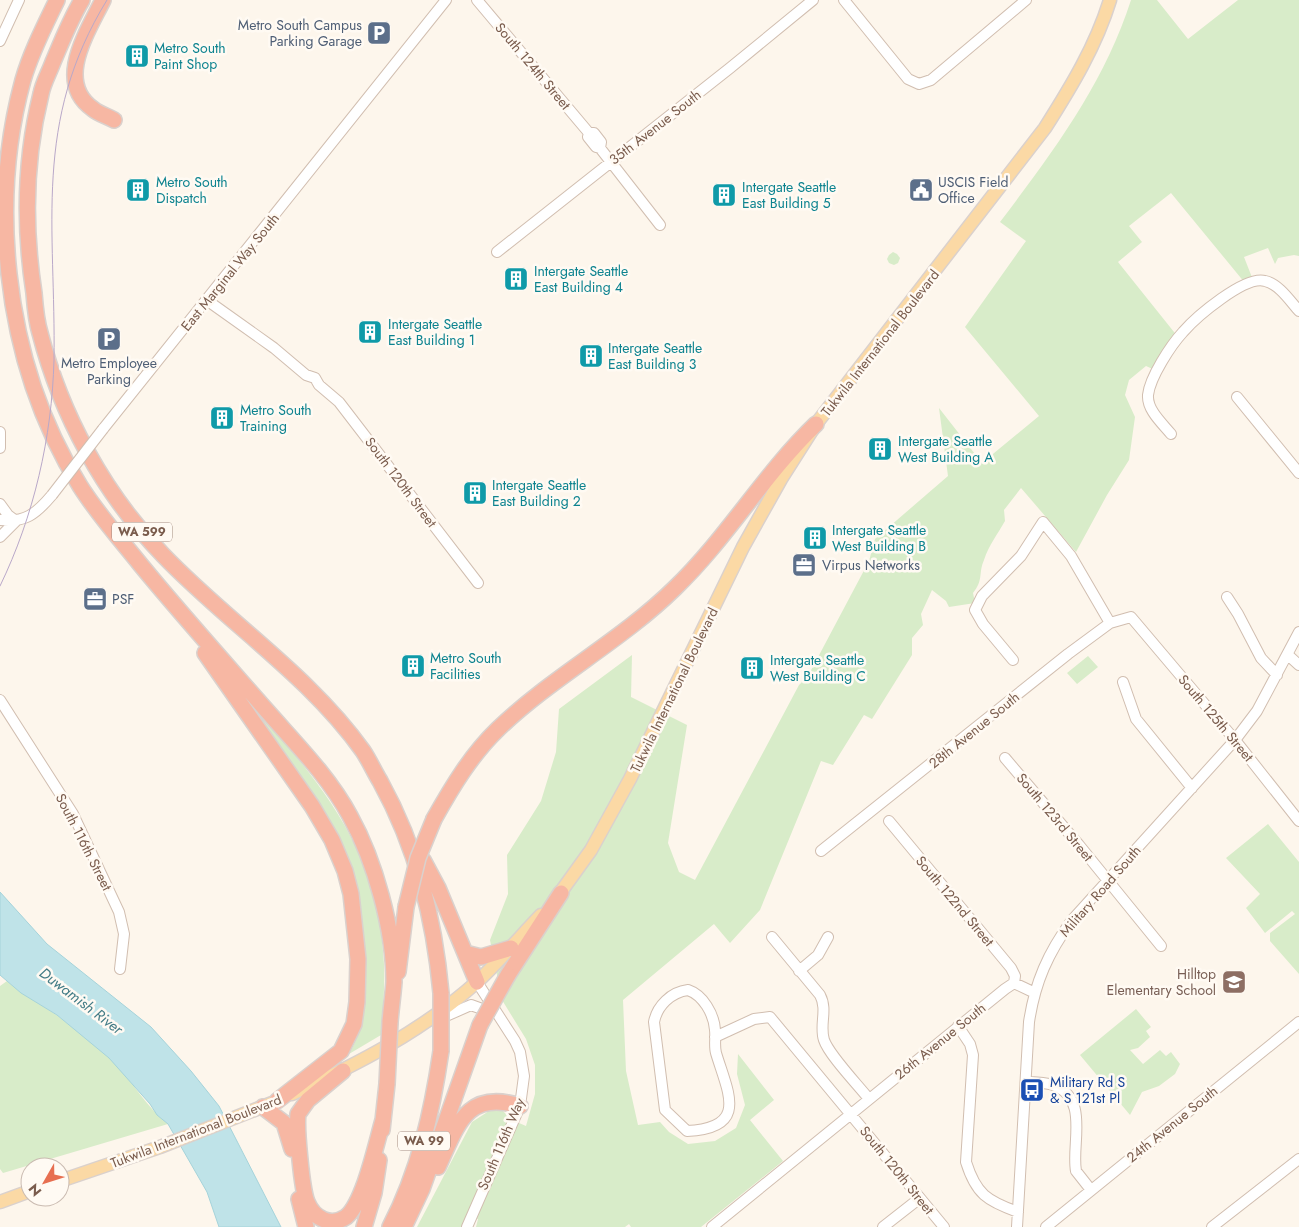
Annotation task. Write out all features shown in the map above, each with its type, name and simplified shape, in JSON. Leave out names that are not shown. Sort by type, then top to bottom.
[{"type":"highway","name":"WA 599","points":[[57,0],[24,77],[12,132],[8,170],[6,231],[11,297],[16,323],[40,405],[58,447],[80,485],[103,518],[172,604],[316,768],[350,814],[374,873],[387,920],[394,981],[390,1022]]},
{"type":"highway","name":"WA 599","points":[[82,0],[41,92],[30,159],[27,220],[31,275],[39,331],[60,390],[94,463],[130,517],[164,556],[301,682],[363,752],[390,800],[413,854],[425,889],[438,952],[442,993]]},
{"type":"highway","points":[[103,0],[77,58],[74,75],[77,90],[82,98],[93,109],[114,120]]},
{"type":"highway","points":[[394,981],[400,969],[406,907],[418,858],[434,819],[455,782],[496,730],[522,707],[645,615],[676,587],[705,556],[789,450],[816,424]]},
{"type":"highway","points":[[172,604],[312,806],[335,848],[345,871],[351,894],[358,959],[358,1002],[349,1036],[340,1051],[330,1061],[277,1101]]},
{"type":"highway","points":[[390,800],[438,888],[477,982]]},
{"type":"highway","points":[[404,1227],[418,1197],[480,1025],[508,975],[561,894]]},
{"type":"highway","points":[[466,953],[481,957],[511,948]]},
{"type":"highway","name":"WA 99","points":[[390,1227],[413,1176],[425,1138],[435,1092],[441,1051],[442,993]]},
{"type":"highway","name":"WA 99","points":[[364,1227],[374,1193],[387,1084],[390,1022]]},
{"type":"highway","points":[[343,1071],[308,1100],[298,1114],[306,1195],[311,1210],[322,1221],[331,1223],[341,1221],[356,1204],[383,1120]]},
{"type":"highway","points":[[418,1197],[435,1174],[465,1114],[485,1101],[506,1101],[520,1106]]},
{"type":"highway","points":[[263,1107],[287,1128],[293,1151],[298,1194],[306,1227]]},
{"type":"main road","name":"Tukwila International Boulevard","points":[[70,1178],[160,1148],[245,1115],[343,1071],[411,1032],[477,982],[561,894],[591,850],[630,779],[743,547],[781,479],[816,424],[1045,128],[1072,85],[1090,49],[1110,0]]},
{"type":"main road","points":[[0,1202],[20,1195]]},
{"type":"street","points":[[0,40],[19,0]]},
{"type":"street","name":"East Marginal Way South","points":[[0,520],[16,521],[34,515],[52,495],[446,0]]},
{"type":"street","name":"South 124th Street","points":[[477,0],[589,133],[588,137],[600,148],[660,225]]},
{"type":"street","name":"35th Avenue South","points":[[496,252],[730,68],[813,0]]},
{"type":"street","points":[[844,0],[908,79],[919,84],[931,80],[1026,0]]},
{"type":"street","points":[[1170,434],[1149,405],[1148,395],[1166,355],[1183,331],[1222,299],[1244,284],[1255,280],[1264,280],[1271,283],[1299,311]]},
{"type":"street","name":"South 120th Street","points":[[208,301],[306,375],[307,380],[313,385],[319,385],[339,402],[478,584]]},
{"type":"street","points":[[1237,397],[1299,473]]},
{"type":"street","points":[[0,432],[0,448]]},
{"type":"street","points":[[0,504],[8,515],[16,521],[0,537]]},
{"type":"street","points":[[1013,660],[979,618],[975,610],[982,596],[1021,556],[1042,522],[1071,556],[1110,623]]},
{"type":"street","points":[[1226,597],[1238,614],[1261,658],[1277,675]]},
{"type":"street","name":"28th Avenue South","points":[[821,851],[1032,682],[1110,623],[1131,617]]},
{"type":"street","name":"South 125th Street","points":[[1131,617],[1235,740],[1299,821]]},
{"type":"street","name":"Military Road South","points":[[1017,1227],[1029,1022],[1034,992],[1058,940],[1072,920],[1235,740],[1257,711],[1299,632]]},
{"type":"street","points":[[1288,655],[1299,665]]},
{"type":"street","points":[[1123,682],[1136,719],[1192,788]]},
{"type":"street","name":"South 116th Street","points":[[0,700],[73,814],[119,912],[124,934],[120,969]]},
{"type":"street","name":"South 123rd Street","points":[[1005,758],[1160,946]]},
{"type":"street","name":"South 122nd Street","points":[[889,821],[1011,968],[1015,976],[1014,984]]},
{"type":"street","points":[[800,971],[818,955],[828,937]]},
{"type":"street","points":[[772,938],[823,1002],[823,1032],[826,1045],[868,1099]]},
{"type":"street","name":"South 116th Way","points":[[466,1226],[520,1106],[524,1076],[523,1064],[515,1040],[477,982]]},
{"type":"street","points":[[1014,984],[1034,992]]},
{"type":"street","name":"26th Avenue South","points":[[712,1227],[958,1026],[1014,984]]},
{"type":"street","points":[[679,991],[695,992],[712,1017],[715,1037],[715,1051],[724,1073],[730,1099],[729,1108],[721,1124],[712,1128],[687,1131],[665,1110],[654,1022],[656,1012],[679,991]]},
{"type":"street","points":[[411,1032],[465,1006],[478,1006],[501,1016]]},
{"type":"street","points":[[715,1037],[754,1019],[770,1017],[851,1113]]},
{"type":"street","name":"24th Avenue South","points":[[1046,1227],[1299,1022]]},
{"type":"street","points":[[958,1026],[970,1044],[973,1055],[966,1162],[970,1175],[976,1188],[985,1197],[995,1204],[1018,1212]]},
{"type":"street","points":[[1026,1082],[1054,1085],[1069,1097],[1077,1120],[1076,1171],[1091,1190]]},
{"type":"street","name":"South 120th Street","points":[[851,1113],[944,1227]]},
{"type":"street","points":[[1212,1227],[1299,1159]]},
{"type":"street","points":[[883,1227],[920,1198]]},
{"type":"green space","points":[[1131,0],[1157,0],[1188,39],[1238,0],[1299,0],[1299,256],[1278,258],[1275,264],[1268,248],[1244,257],[1253,280],[1245,283],[1171,193],[1129,226],[1142,242],[1118,262],[1178,337],[1157,371],[1146,366],[1129,380],[1125,395],[1135,417],[1129,460],[1107,495],[1076,552],[1021,488],[1004,510],[1005,521],[982,565],[979,584],[973,593],[975,603],[949,607],[946,601],[932,590],[921,614],[923,625],[912,638],[912,655],[872,719],[864,715],[833,765],[821,761],[760,910],[730,943],[714,924],[623,1000],[626,1071],[638,1125],[660,1122],[669,1132],[688,1144],[715,1141],[736,1128],[745,1105],[737,1074],[738,1054],[774,1100],[750,1120],[783,1161],[701,1227],[631,1227],[629,1224],[625,1227],[476,1227],[478,1219],[468,1215],[462,1227],[417,1227],[472,1122],[489,1111],[503,1111],[512,1120],[526,1126],[535,1094],[535,1065],[526,1039],[502,1000],[490,940],[508,894],[507,855],[541,801],[556,752],[559,709],[632,655],[631,697],[687,725],[668,843],[679,872],[695,880],[799,685],[808,676],[869,561],[875,539],[948,476],[939,408],[982,463],[1039,416],[965,327],[1026,241],[1000,222],[1058,143],[1092,89],[1120,31]]},
{"type":"green space","points":[[893,252],[900,258],[898,263],[894,265],[889,263],[887,259]]},
{"type":"green space","points":[[1088,656],[1098,667],[1077,684],[1067,673]]},
{"type":"green space","points":[[242,693],[315,780],[353,841],[367,875],[377,911],[384,961],[381,1035],[349,1054],[360,1028],[365,1000],[352,884]]},
{"type":"green space","points":[[1268,824],[1299,862],[1299,974],[1270,941],[1270,933],[1295,914],[1292,911],[1265,933],[1246,908],[1260,894],[1226,858]]},
{"type":"green space","points":[[7,981],[84,1036],[109,1057],[152,1109],[168,1124],[57,1157],[20,1157],[20,1168],[3,1173],[0,1169],[0,986]]},
{"type":"green space","points":[[1136,1009],[1151,1027],[1146,1031],[1150,1037],[1138,1048],[1130,1050],[1143,1064],[1160,1050],[1166,1056],[1171,1052],[1180,1064],[1175,1074],[1159,1086],[1142,1092],[1130,1115],[1080,1055]]},
{"type":"water","name":"Duwamish River","points":[[0,892],[47,944],[151,1027],[191,1071],[219,1106],[281,1227],[219,1227],[207,1192],[168,1124],[157,1115],[150,1104],[109,1058],[57,1015],[21,993],[0,975]]},
{"type":"tram line","points":[[0,586],[32,504],[50,418],[54,360],[53,176],[58,132],[67,89],[83,45],[107,0]]},
{"type":"place","name":"Metro South Campus Parking Garage","points":[[379,33]]},
{"type":"place","name":"Metro South Paint Shop","points":[[137,56]]},
{"type":"place","name":"Metro South Dispatch","points":[[138,190]]},
{"type":"place","name":"USCIS Field Office","points":[[921,190]]},
{"type":"place","name":"Intergate Seattle East Building 5","points":[[724,195]]},
{"type":"place","name":"Intergate Seattle East Building 4","points":[[516,279]]},
{"type":"place","name":"Intergate Seattle East Building 1","points":[[370,332]]},
{"type":"place","name":"Metro Employee Parking","points":[[109,339]]},
{"type":"place","name":"Intergate Seattle East Building 3","points":[[591,356]]},
{"type":"place","name":"Metro South Training","points":[[222,418]]},
{"type":"place","name":"Intergate Seattle West Building A","points":[[880,449]]},
{"type":"place","name":"Intergate Seattle East Building 2","points":[[475,493]]},
{"type":"place","name":"Intergate Seattle West Building B","points":[[815,538]]},
{"type":"place","name":"Virpus Networks","points":[[804,565]]},
{"type":"place","name":"PSF","points":[[95,599]]},
{"type":"place","name":"Metro South Facilities","points":[[413,666]]},
{"type":"place","name":"Intergate Seattle West Building C","points":[[752,668]]},
{"type":"place","name":"Hilltop Elementary School","points":[[1234,982]]},
{"type":"place","name":"Military Rd S & S 121st Pl","points":[[1032,1090]]}]
